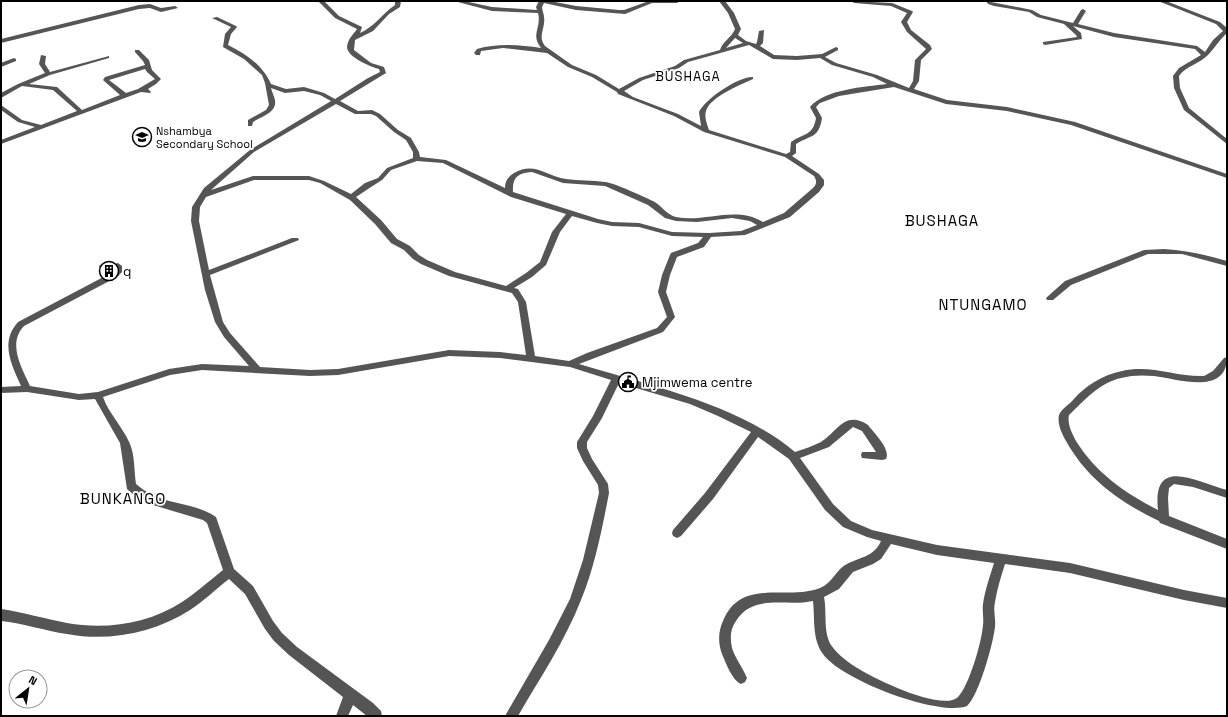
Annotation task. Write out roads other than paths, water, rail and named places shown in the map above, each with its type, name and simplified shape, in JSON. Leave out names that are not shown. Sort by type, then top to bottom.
[{"type":"street","points":[[256,370],[227,335],[219,322],[209,290],[194,214],[196,207],[204,195],[222,176],[252,151],[370,79],[383,73],[382,68],[369,64],[351,52],[350,47],[352,39],[360,28],[337,17],[321,1]]},
{"type":"street","points":[[352,39],[371,30],[388,13],[398,6],[398,1]]},
{"type":"street","points":[[457,1],[492,9],[540,12]]},
{"type":"street","points":[[351,197],[368,185],[380,179],[389,169],[417,158],[437,159],[444,161],[509,192],[605,223],[633,224],[672,234],[709,235],[742,233],[761,224],[787,215],[820,185],[820,180],[817,175],[787,156],[706,131],[676,116],[620,93],[594,76],[570,66],[549,52],[539,42],[538,35],[542,18],[540,7],[543,1],[576,8],[626,12],[646,3],[658,1],[677,1]]},
{"type":"street","points":[[722,1],[731,13],[738,29],[735,35],[724,44],[722,52]]},
{"type":"street","points":[[854,1],[883,2],[910,12],[904,22],[909,31],[928,46],[929,49],[918,60],[916,81],[911,89]]},
{"type":"street","points":[[990,1],[994,4],[1007,8],[1032,11],[1039,16]]},
{"type":"street","points":[[1161,1],[1218,23],[1227,31],[1215,41],[1205,55],[1181,69],[1176,76],[1177,88],[1186,109],[1227,142]]},
{"type":"street","points":[[1,41],[139,7],[150,6],[161,10],[175,8]]},
{"type":"street","points":[[990,10],[1039,16],[1114,35],[1149,38],[1198,48],[1205,55]]},
{"type":"street","points":[[1075,25],[1083,10]]},
{"type":"street","points":[[215,18],[234,27],[228,34],[225,46],[234,50],[253,64],[262,72],[268,83],[267,92],[272,100],[272,106],[268,111],[250,121],[250,125]]},
{"type":"street","points":[[1046,43],[1081,37],[1064,22]]},
{"type":"street","points":[[756,46],[760,43],[762,31]]},
{"type":"street","points":[[735,35],[747,44],[756,46],[768,56],[773,58],[822,56],[830,54],[836,49]]},
{"type":"street","points":[[620,93],[622,89],[641,79],[677,67],[686,61],[747,44]]},
{"type":"street","points":[[478,54],[477,53],[479,50],[490,47],[529,48],[549,52]]},
{"type":"street","points":[[1,142],[125,96],[154,83],[158,79],[157,77],[150,71],[146,60],[137,51]]},
{"type":"street","points":[[43,56],[42,64],[48,74]]},
{"type":"street","points":[[822,56],[834,64],[875,76],[894,85],[911,89],[951,103],[1007,109],[1073,123],[1227,176]]},
{"type":"street","points":[[1,96],[20,85],[48,74],[107,57]]},
{"type":"street","points":[[1,65],[14,60]]},
{"type":"street","points":[[125,96],[109,84],[106,80],[107,78],[148,66]]},
{"type":"street","points":[[706,131],[702,117],[704,108],[719,95],[751,78]]},
{"type":"street","points":[[268,83],[285,91],[304,89],[322,94],[334,102],[357,113],[372,112],[378,115],[409,140],[416,152],[417,158]]},
{"type":"street","points":[[20,85],[55,88],[81,112]]},
{"type":"street","points":[[787,156],[793,153],[793,143],[814,134],[817,130],[819,118],[813,107],[818,101],[835,94],[894,85]]},
{"type":"street","points":[[140,90],[146,90],[148,92]]},
{"type":"street","points":[[1,107],[20,121],[42,127]]},
{"type":"street","points":[[1,135],[8,140]]},
{"type":"street","points":[[509,192],[509,183],[512,177],[522,171],[533,170],[563,181],[606,184],[656,205],[661,212],[677,219],[702,220],[738,216],[756,220],[761,224]]},
{"type":"street","points":[[204,195],[253,178],[303,177],[322,182],[351,197],[378,222],[394,241],[407,248],[416,257],[424,262],[452,274],[515,291],[522,302],[530,359]]},
{"type":"street","points":[[508,288],[529,275],[543,263],[556,232],[571,212]]},
{"type":"street","points":[[570,364],[590,355],[652,333],[664,326],[671,317],[663,298],[662,285],[674,255],[701,245],[709,235]]},
{"type":"street","points":[[206,274],[294,240]]},
{"type":"street","points":[[1050,298],[1073,280],[1147,252],[1182,252],[1227,264]]},
{"type":"street","points":[[27,389],[11,352],[12,331],[21,324],[114,275],[118,272],[118,266]]},
{"type":"street","points":[[1,390],[27,389],[79,396],[98,395],[169,372],[187,368],[202,367],[310,373],[338,372],[448,353],[494,354],[570,364],[693,402],[721,413],[758,431],[793,456],[829,507],[847,524],[870,534],[937,550],[1070,568],[1184,595],[1227,603]]},
{"type":"street","points":[[1227,360],[1216,373],[1208,379],[1142,372],[1126,373],[1108,378],[1080,397],[1075,405],[1068,409],[1064,416],[1068,436],[1075,450],[1085,464],[1116,489],[1164,520],[1227,544]]},
{"type":"street","points":[[511,716],[560,633],[576,598],[591,552],[604,493],[603,484],[582,448],[582,442],[597,418],[618,378]]},
{"type":"street","points":[[98,395],[101,406],[125,444],[129,463],[131,486],[138,494],[149,499],[206,516],[212,520],[229,572],[249,590],[278,638],[292,651],[351,694],[376,716]]},
{"type":"street","points":[[793,456],[825,444],[846,426],[853,423],[865,428],[882,452],[882,456],[866,455]]},
{"type":"street","points":[[677,533],[709,496],[758,431]]},
{"type":"street","points":[[1164,520],[1162,494],[1166,482],[1170,479],[1184,481],[1227,494]]},
{"type":"street","points":[[741,678],[726,648],[724,636],[728,622],[737,610],[748,601],[761,598],[784,598],[817,594],[834,585],[850,568],[874,559],[883,550],[887,539]]},
{"type":"street","points":[[817,594],[820,603],[822,637],[826,647],[834,659],[864,679],[915,700],[933,706],[954,706],[963,701],[968,694],[978,667],[989,626],[989,603],[1001,558]]},
{"type":"street","points":[[1,615],[18,616],[75,630],[107,632],[129,629],[160,620],[186,606],[229,572]]},
{"type":"street","points":[[342,716],[351,694]]},
{"type":"place","name":"Nshambya Secondary School","points":[[142,137]]},
{"type":"place","name":"q","points":[[109,271]]},
{"type":"place","name":"Mjimwema centre","points":[[628,382]]},
{"type":"district","name":"BUSHAGA","points":[[688,76]]},
{"type":"district","name":"BUSHAGA","points":[[942,220]]},
{"type":"district","name":"NTUNGAMO","points":[[983,304]]},
{"type":"district","name":"BUNKANGO","points":[[123,498]]}]
